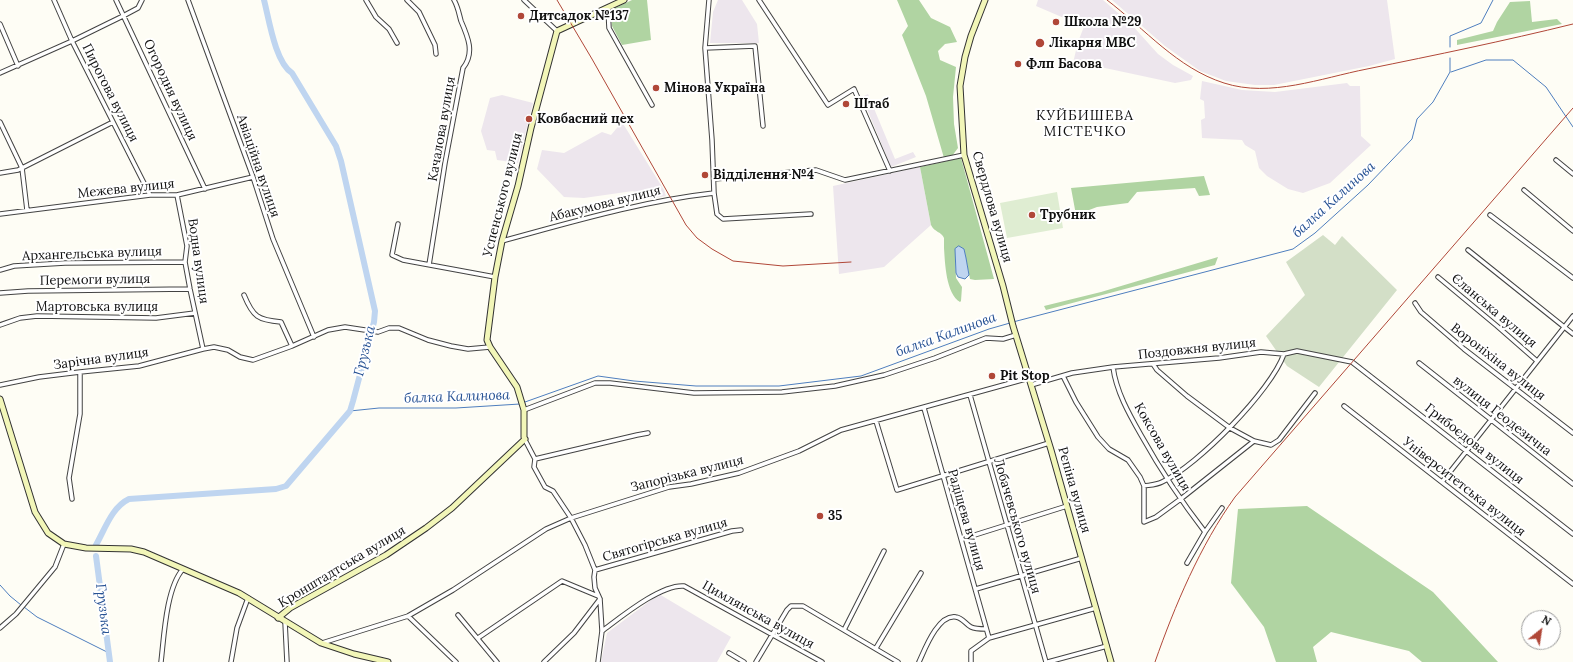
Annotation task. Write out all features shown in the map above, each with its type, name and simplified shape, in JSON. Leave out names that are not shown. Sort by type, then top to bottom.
[{"type":"street","name":"Пирогова вулиця","points":[[54,0],[72,41],[143,178],[150,195]]},
{"type":"street","name":"Огородня вулиця","points":[[116,0],[165,100],[205,188]]},
{"type":"street","points":[[0,73],[72,41],[123,16],[138,8],[142,0]]},
{"type":"street","name":"Авіаційна вулиця","points":[[188,0],[253,177],[272,239],[314,337]]},
{"type":"street","points":[[366,0],[376,17],[389,29],[397,43]]},
{"type":"street","points":[[407,0],[419,12],[435,44],[436,54]]},
{"type":"street","name":"Качалова вулиця","points":[[429,265],[445,163],[463,68],[467,63],[470,53],[470,44],[454,0]]},
{"type":"street","points":[[524,0],[557,31],[624,0]]},
{"type":"street","points":[[709,0],[705,48],[714,193],[717,214],[723,219],[811,214]]},
{"type":"street","points":[[759,0],[828,106],[854,89],[890,171]]},
{"type":"street","name":"Свердлова вулиця","points":[[985,0],[971,36],[965,57],[960,86],[964,155],[1003,286],[1013,326]]},
{"type":"street","points":[[608,8],[609,28],[652,105]]},
{"type":"street","points":[[0,24],[18,66]]},
{"type":"street","name":"Успенського вулиця","points":[[524,438],[524,410],[520,394],[517,387],[490,347],[487,340],[487,332],[502,241],[518,186],[531,128],[557,31]]},
{"type":"street","points":[[705,48],[756,46],[762,126]]},
{"type":"street","points":[[0,122],[22,168],[28,210]]},
{"type":"street","points":[[0,173],[18,170],[113,122]]},
{"type":"street","points":[[714,179],[816,170],[845,180],[964,155]]},
{"type":"street","points":[[1556,160],[1573,174]]},
{"type":"street","name":"Межева вулиця","points":[[0,214],[150,195],[177,195],[253,177]]},
{"type":"street","points":[[1524,190],[1573,231]]},
{"type":"street","name":"Абакумова вулиця","points":[[502,241],[644,204],[678,197],[714,193]]},
{"type":"street","name":"Водна вулиця","points":[[177,195],[187,246],[185,262],[203,349]]},
{"type":"street","points":[[1490,216],[1573,278]]},
{"type":"street","points":[[398,224],[392,255],[403,260],[495,277]]},
{"type":"street","points":[[1468,250],[1563,328],[1573,334]]},
{"type":"street","name":"Архангельська вулиця","points":[[0,270],[14,266],[65,263],[185,262]]},
{"type":"street","name":"Єланська вулиця","points":[[1438,277],[1498,326],[1537,361]]},
{"type":"street","name":"Перемоги вулиця","points":[[0,293],[28,290],[190,289]]},
{"type":"street","points":[[244,295],[251,309],[260,319],[281,322],[292,346]]},
{"type":"street","name":"Вороніхіна вулиця","points":[[1415,303],[1421,312],[1573,433]]},
{"type":"street","name":"Мартовська вулиця","points":[[0,325],[20,318],[37,316],[156,318],[195,314]]},
{"type":"street","points":[[1442,482],[1573,316]]},
{"type":"street","name":"Рєпіна вулиця","points":[[1013,326],[1049,443],[1111,662]]},
{"type":"street","points":[[203,349],[214,348],[228,350],[240,357],[253,360],[292,346],[328,330],[345,327],[378,332],[389,328],[399,328],[428,340],[451,346],[468,349],[490,347]]},
{"type":"street","points":[[524,410],[595,383],[610,383],[694,394],[782,392],[835,386],[884,374],[935,358],[986,338],[1003,339],[1016,335]]},
{"type":"street","name":"Зарічна вулиця","points":[[0,385],[39,377],[138,366],[203,349]]},
{"type":"street","name":"Поздовжня вулиця","points":[[1031,385],[1063,376],[1113,367],[1219,358],[1261,352],[1284,354],[1298,351],[1339,358],[1352,362],[1362,370]]},
{"type":"street","points":[[1144,486],[1167,480],[1188,465],[1230,428],[1268,382],[1284,354]]},
{"type":"street","name":"вулиця Геодезична","points":[[1419,363],[1573,484]]},
{"type":"street","points":[[1153,364],[1157,370],[1187,396],[1230,428],[1254,441],[1271,445],[1279,440],[1315,393]]},
{"type":"street","name":"Коксова вулиця","points":[[1113,367],[1115,379],[1131,418],[1167,480],[1180,500],[1205,532]]},
{"type":"street","name":"Грибоєдова вулиця","points":[[1362,370],[1573,534]]},
{"type":"street","points":[[72,499],[69,478],[80,414],[80,372]]},
{"type":"street","points":[[1063,376],[1076,402],[1098,436],[1109,449],[1128,460],[1140,477],[1144,486],[1144,522],[1156,517],[1180,500],[1254,441]]},
{"type":"street","name":"Запорізька вулиця","points":[[321,643],[408,616],[453,590],[546,529],[570,518],[669,487],[691,484],[739,473],[799,451],[841,430],[1029,378]]},
{"type":"street","name":"Лобачевського вулиця","points":[[970,395],[1020,576],[1047,662]]},
{"type":"street","points":[[0,399],[36,512],[48,533],[64,544],[86,548],[131,549],[144,552],[248,598],[278,618],[321,643],[354,654],[388,662]]},
{"type":"street","name":"Університетська вулиця","points":[[1344,406],[1573,584]]},
{"type":"street","name":"Радіщева вулиця","points":[[924,408],[962,538],[989,638]]},
{"type":"street","points":[[876,421],[897,490],[1049,443]]},
{"type":"street","points":[[536,459],[637,435],[648,434]]},
{"type":"street","points":[[524,438],[536,459],[534,467],[545,487],[553,491],[570,518],[585,545],[596,570],[594,577],[595,588],[599,598],[602,631],[598,662]]},
{"type":"street","name":"Кронштадтська вулиця","points":[[278,618],[300,603],[386,555],[426,528],[452,508],[524,438]]},
{"type":"street","points":[[962,538],[1067,506]]},
{"type":"street","points":[[1188,563],[1205,532],[1222,508]]},
{"type":"street","name":"Святогірська вулиця","points":[[596,570],[732,531],[741,530]]},
{"type":"street","points":[[0,628],[16,614],[55,567],[64,544]]},
{"type":"street","points":[[844,630],[884,551]]},
{"type":"street","points":[[976,589],[1082,558]]},
{"type":"street","points":[[161,662],[165,622],[178,576],[183,569]]},
{"type":"street","points":[[876,648],[921,573]]},
{"type":"street","points":[[478,638],[562,581],[599,598]]},
{"type":"street","name":"Цимлянська вулиця","points":[[602,631],[658,593],[674,586],[684,586],[772,633],[822,662]]},
{"type":"street","points":[[231,662],[237,628],[248,598]]},
{"type":"street","points":[[544,662],[574,633],[599,598]]},
{"type":"street","points":[[756,662],[787,610],[791,606],[803,606],[898,662]]},
{"type":"street","points":[[971,662],[971,651],[989,638],[1096,608]]},
{"type":"street","points":[[287,612],[285,622],[287,662]]},
{"type":"street","points":[[458,615],[497,662]]},
{"type":"street","points":[[408,616],[456,662]]},
{"type":"street","points":[[919,662],[940,623],[950,617],[956,617],[971,627],[986,630]]},
{"type":"street","points":[[1047,662],[1107,646]]},
{"type":"street","points":[[729,653],[744,662]]},
{"type":"shaded area","points":[[718,0],[742,0],[757,24],[759,43],[710,43],[713,12]]},
{"type":"shaded area","points":[[1038,0],[1103,0],[1131,24],[1158,54],[1173,65],[1193,76],[1191,80],[1175,83],[1091,65],[1089,69],[1073,63],[1078,42],[1085,24],[1065,15],[1064,18],[1036,6]]},
{"type":"shaded area","points":[[1112,0],[1387,0],[1395,59],[1369,66],[1274,85],[1255,85],[1226,81],[1200,71],[1165,46]]},
{"type":"shaded area","points":[[1202,81],[1242,90],[1275,92],[1347,83],[1350,86],[1360,86],[1361,136],[1371,145],[1330,183],[1303,193],[1288,189],[1267,176],[1259,168],[1255,151],[1245,145],[1242,140],[1202,138],[1201,120],[1205,118],[1204,101],[1200,99]]},
{"type":"shaded area","points":[[868,94],[895,159],[913,152],[916,157],[891,167],[862,97]]},
{"type":"shaded area","points":[[502,95],[533,103],[518,163],[497,160],[495,151],[487,150],[481,131],[490,98]]},
{"type":"shaded area","points":[[622,122],[664,190],[666,196],[649,199],[633,191],[584,198],[564,197],[537,169],[542,150],[564,153],[602,132],[611,135]]},
{"type":"shaded area","points":[[920,167],[931,225],[884,267],[839,274],[833,186]]},
{"type":"shaded area","points":[[659,594],[731,637],[717,662],[601,662],[607,633]]},
{"type":"green space","points":[[632,0],[647,0],[651,40],[622,45],[612,26],[611,10]]},
{"type":"green space","points":[[897,0],[919,0],[931,18],[950,27],[957,42],[945,44],[938,51],[940,60],[956,67],[953,97],[954,124],[958,148],[952,156],[944,158],[926,96],[902,35],[908,26]]},
{"type":"green space","points":[[1530,1],[1532,22],[1557,19],[1562,24],[1457,45],[1457,40],[1493,31],[1510,2]]},
{"type":"green space","points":[[961,158],[994,279],[970,279],[964,249],[957,247],[955,249],[956,278],[962,287],[960,302],[955,298],[947,278],[944,238],[942,234],[931,225],[920,167]]},
{"type":"green space","points":[[1204,176],[1210,195],[1199,196],[1195,188],[1137,192],[1128,203],[1097,207],[1076,215],[1071,188]]},
{"type":"green space","name":"Трубник","points":[[1057,192],[1063,228],[1007,238],[1000,203]]},
{"type":"green space","points":[[1323,235],[1335,245],[1342,236],[1397,290],[1319,387],[1287,366],[1266,336],[1305,295],[1286,262]]},
{"type":"green space","points":[[1218,257],[1215,265],[1046,310],[1044,306],[1101,292]]},
{"type":"green space","points":[[1307,506],[1433,592],[1498,662],[1422,662],[1409,651],[1331,632],[1313,647],[1317,662],[1276,662],[1264,627],[1231,583],[1238,509]]},
{"type":"water","points":[[959,246],[964,249],[966,258],[969,275],[965,279],[958,277],[956,273],[955,249]]},
{"type":"waterway","name":"Грузька","points":[[96,545],[113,513],[118,507],[129,499],[276,489],[286,486],[350,411],[374,322],[375,311],[341,161],[336,146],[292,73],[281,60],[274,40],[264,0]]},
{"type":"waterway","name":"балка Калинова","points":[[1450,47],[1450,36],[1481,23],[1493,0]]},
{"type":"waterway","name":"балка Калинова","points":[[1013,322],[1293,249],[1315,233],[1368,185],[1412,139],[1417,119],[1433,102],[1450,72],[1450,58]]},
{"type":"waterway","points":[[1451,72],[1486,60],[1513,60],[1546,87],[1573,127]]},
{"type":"waterway","name":"балка Калинова","points":[[525,402],[598,376],[634,381],[696,386],[779,386],[861,376],[989,329],[1010,323]]},
{"type":"waterway","name":"балка Калинова","points":[[350,411],[379,408],[456,408],[520,404]]},
{"type":"waterway","name":"Грузька","points":[[96,556],[110,662]]},
{"type":"waterway","points":[[0,585],[21,605]]},
{"type":"waterway","points":[[24,607],[37,617],[109,653]]},
{"type":"railway","points":[[557,0],[686,225],[697,238],[733,261],[783,266],[851,262]]},
{"type":"railway","points":[[1107,0],[1162,47],[1191,68],[1224,83],[1241,87],[1259,88],[1277,88],[1296,85],[1573,24]]},
{"type":"railway","points":[[1155,662],[1189,576],[1222,516],[1235,497],[1573,108]]},
{"type":"place","name":"Дитсадок №137","points":[[521,16]]},
{"type":"place","name":"Школа №29","points":[[1056,22]]},
{"type":"place","name":"Лікарня МВС","points":[[1040,43]]},
{"type":"place","name":"Флп Басова","points":[[1018,64]]},
{"type":"place","name":"Мінова Україна","points":[[656,88]]},
{"type":"place","name":"Штаб","points":[[846,104]]},
{"type":"place","name":"Ковбасний цех","points":[[529,119]]},
{"type":"place","name":"Відділення №4","points":[[705,175]]},
{"type":"place","name":"Трубник","points":[[1032,215]]},
{"type":"place","name":"Pit Stop","points":[[992,376]]},
{"type":"place","name":"35","points":[[820,516]]},
{"type":"district","name":"КУЙБИШЕВА МІСТЕЧКО","points":[[1085,124]]}]
